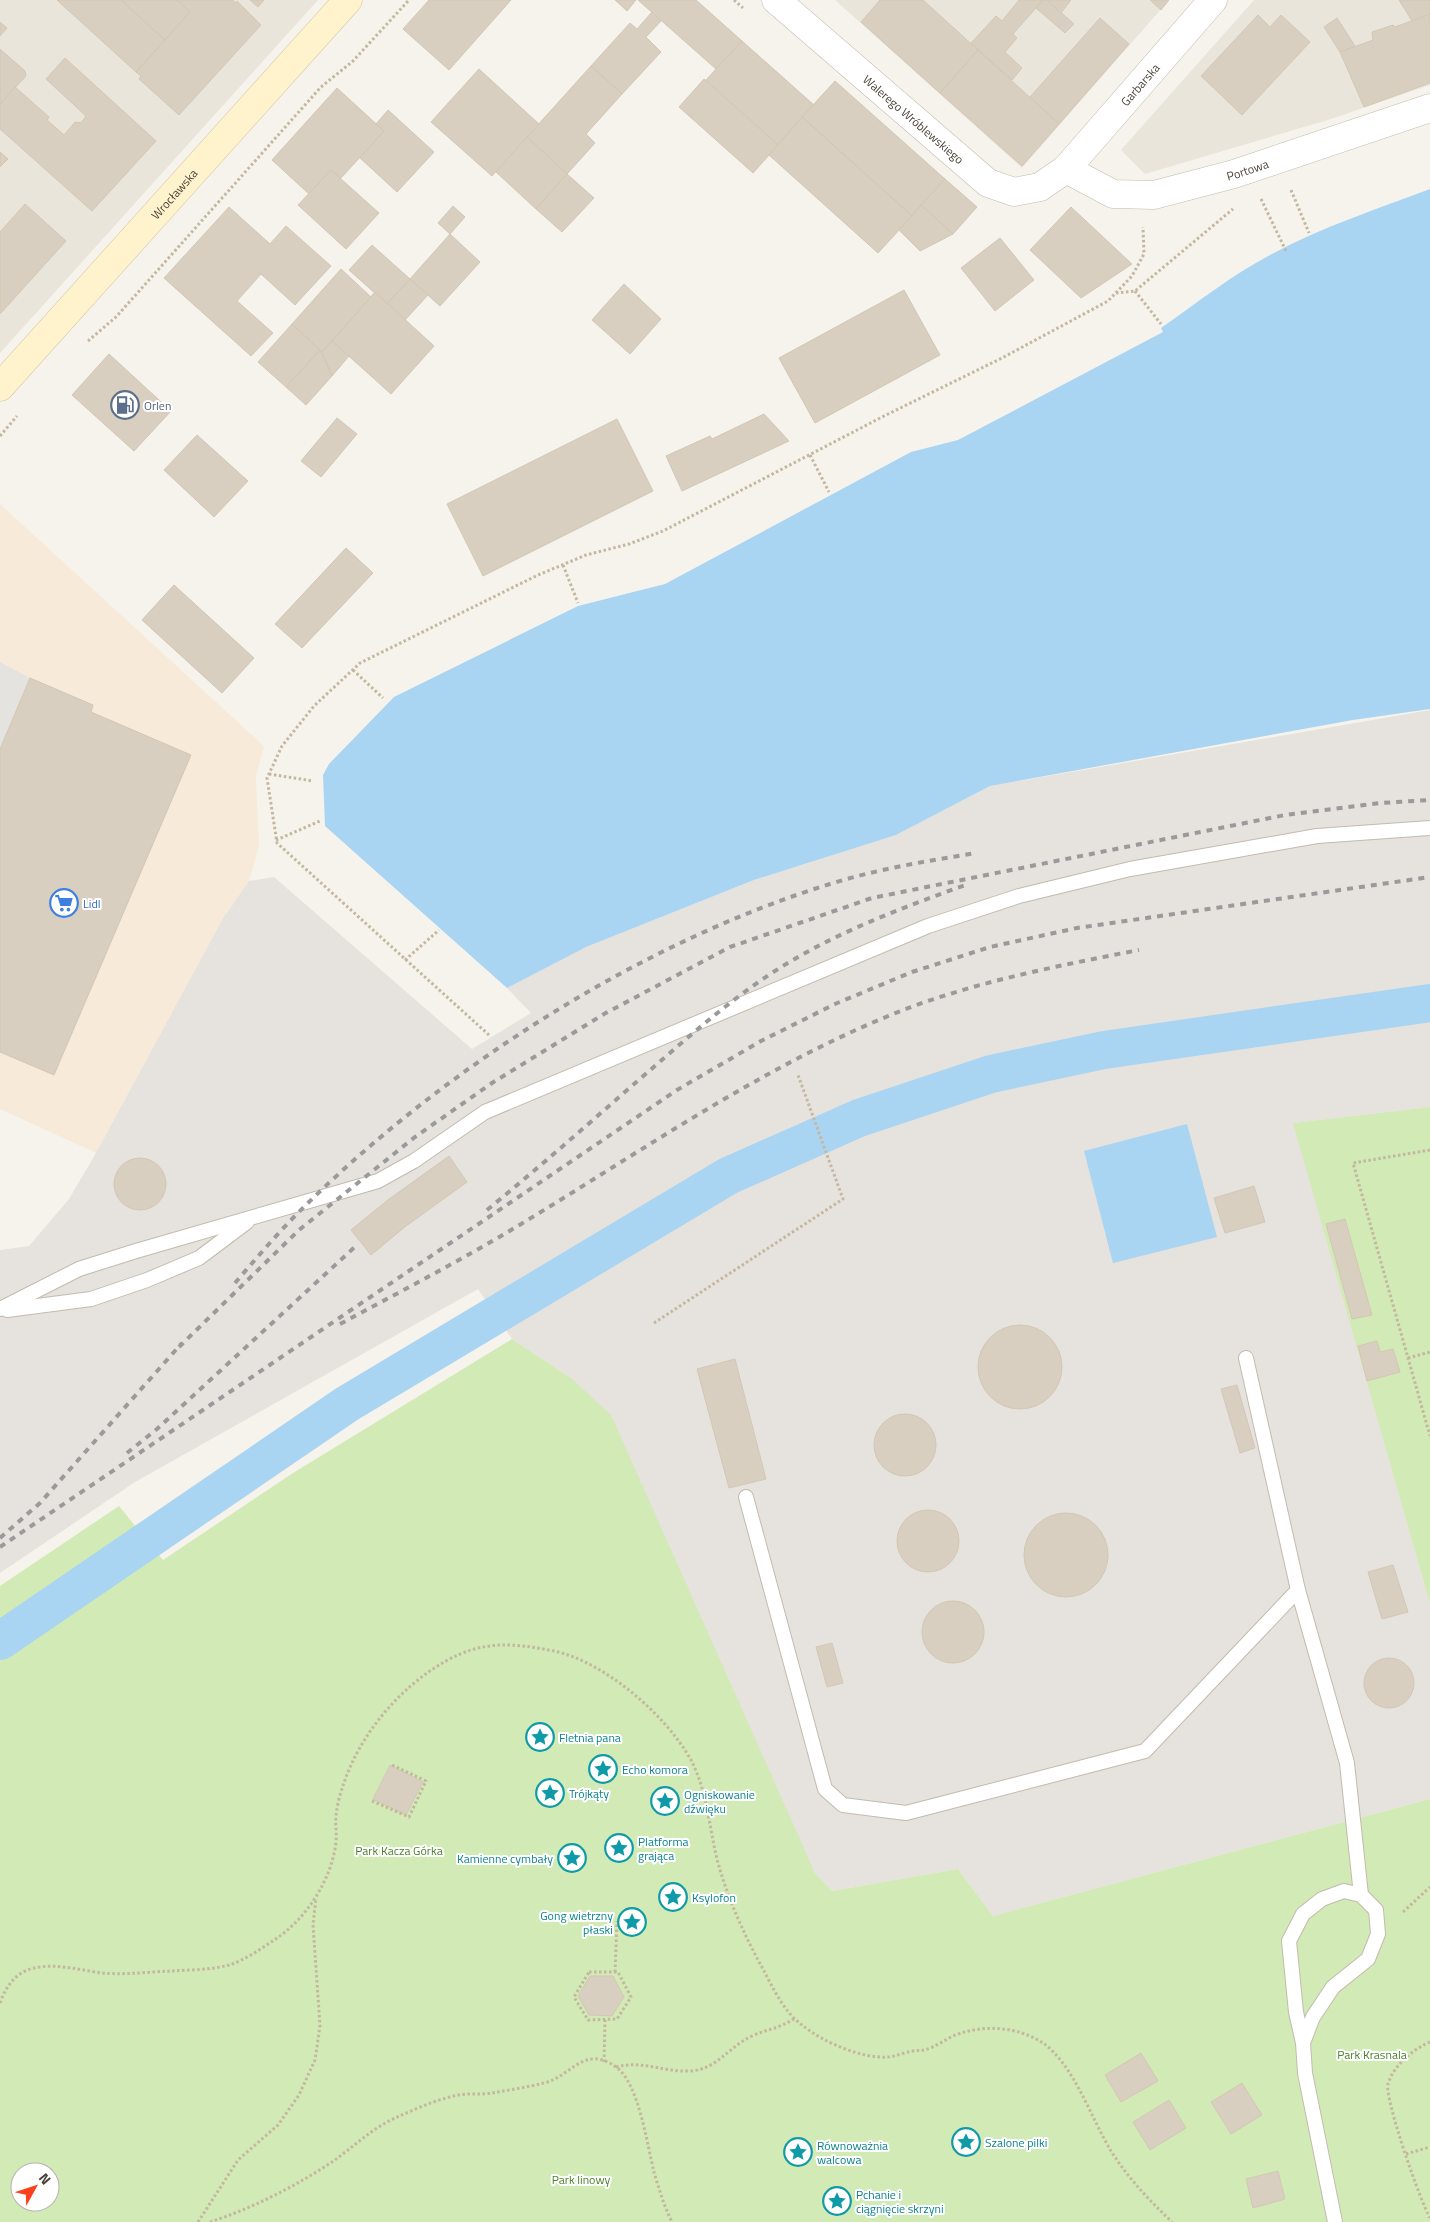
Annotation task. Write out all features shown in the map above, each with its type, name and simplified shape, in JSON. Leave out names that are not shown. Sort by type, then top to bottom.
[{"type":"street","name":"Wrocławska","points":[[0,387],[348,0]]},
{"type":"street","name":"Walerego Wróblewskiego","points":[[776,0],[988,183],[1014,192],[1040,187],[1066,169]]},
{"type":"street","name":"Garbarska","points":[[1066,169],[1213,0]]},
{"type":"street","name":"Portowa","points":[[1066,169],[1113,194],[1154,195],[1234,174],[1430,108]]},
{"type":"lane","points":[[0,1310],[79,1269],[378,1181],[414,1161],[485,1112],[928,926],[1019,896],[1130,869],[1318,836],[1430,828]]},
{"type":"lane","points":[[0,1310],[91,1299],[147,1280],[199,1258],[254,1217]]},
{"type":"lane","points":[[1246,1358],[1298,1590],[1347,1762],[1361,1895]]},
{"type":"lane","points":[[746,1497],[825,1789],[843,1805],[906,1813],[1145,1751],[1298,1590]]},
{"type":"lane","points":[[1303,2042],[1313,2017],[1333,1987],[1368,1959],[1378,1934],[1376,1910],[1361,1895],[1344,1891],[1322,1898],[1304,1914],[1289,1941],[1296,2012],[1303,2042],[1305,2073],[1335,2222]]},
{"type":"path","points":[[116,317],[321,86],[353,61],[410,0]]},
{"type":"path","points":[[1288,184],[1309,233]]},
{"type":"path","points":[[489,1035],[277,843],[267,778],[282,746],[314,706],[360,664],[420,633],[563,565],[586,555],[629,544],[663,532],[1002,358],[1108,301],[1132,276],[1144,254],[1141,194]]},
{"type":"path","points":[[1258,194],[1287,253]]},
{"type":"path","points":[[1116,292],[1135,291],[1208,230]]},
{"type":"path","points":[[1135,291],[1161,324]]},
{"type":"path","points":[[810,455],[829,492]]},
{"type":"path","points":[[563,565],[578,603]]},
{"type":"path","points":[[354,670],[383,698]]},
{"type":"path","points":[[269,774],[313,781]]},
{"type":"path","points":[[276,840],[320,821]]},
{"type":"path","points":[[406,960],[438,930]]},
{"type":"path","points":[[654,1323],[843,1199],[798,1075]]},
{"type":"path","points":[[1430,1150],[1354,1163],[1430,1436]]},
{"type":"path","points":[[1408,1358],[1430,1352]]},
{"type":"path","points":[[0,2002],[8,1984],[19,1974],[30,1968],[62,1966],[99,1972],[120,1973],[228,1965],[286,1933],[306,1912],[316,1897],[330,1864],[336,1844],[336,1817],[344,1783],[357,1752],[378,1721],[400,1696],[447,1660],[483,1647],[504,1643],[568,1654],[626,1687],[647,1705],[690,1760],[705,1801],[718,1861],[734,1909],[766,1975],[794,2018],[801,2025],[845,2049],[875,2057],[891,2056],[931,2048],[953,2036],[971,2030],[998,2028],[1016,2031],[1042,2043],[1054,2053],[1075,2081],[1091,2115],[1111,2150],[1137,2188],[1172,2222]]},
{"type":"path","points":[[372,1801],[409,1817],[426,1781],[390,1764]]},
{"type":"path","points":[[198,2222],[238,2160],[278,2125],[299,2094],[314,2060],[320,2026],[313,1925],[316,1897]]},
{"type":"path","points":[[615,1972],[618,1921]]},
{"type":"path","points":[[589,1972],[615,1972],[618,1972],[631,1997],[617,2020],[588,2020],[574,1996],[589,1972]]},
{"type":"path","points":[[616,2067],[630,2063],[652,2065],[669,2070],[704,2069],[723,2059],[752,2036],[782,2027],[794,2018]]},
{"type":"path","points":[[604,2062],[605,2020]]},
{"type":"path","points":[[1430,2042],[1423,2045],[1396,2068],[1387,2085],[1394,2124],[1430,2218]]},
{"type":"path","points":[[210,2222],[246,2209],[296,2184],[389,2121],[438,2100],[460,2095],[492,2093],[546,2083],[584,2060],[592,2058],[616,2067],[630,2086],[643,2121],[665,2208],[672,2222]]},
{"type":"path","points":[[1406,2154],[1430,2147]]},
{"type":"shaded area","points":[[0,0],[318,0],[0,353]]},
{"type":"shaded area","points":[[835,0],[1169,0],[1022,168]]},
{"type":"shaded area","points":[[1254,0],[1430,0],[1430,85],[1331,119],[1145,174],[1121,150]]},
{"type":"shaded area","points":[[0,504],[264,746],[256,776],[259,846],[249,881],[222,920],[96,1153],[0,1109]]},
{"type":"shaded area","points":[[0,662],[30,678],[0,749]]},
{"type":"shaded area","points":[[1430,710],[1430,1107],[1294,1123],[1430,1604],[1430,1799],[993,1916],[958,1869],[832,1891],[815,1873],[571,1378],[512,1339],[478,1289],[135,1482],[0,1573],[0,1250],[29,1246],[69,1199],[96,1153],[222,920],[249,881],[274,877],[472,1049],[531,1013],[507,988],[562,959],[586,947],[754,880],[896,835],[990,786]]},
{"type":"green space","points":[[1430,1107],[1430,1604],[1293,1123]]},
{"type":"green space","name":"Park Kacza Górka","points":[[512,1339],[571,1378],[611,1415],[815,1873],[832,1891],[958,1869],[993,1916],[1430,1799],[1430,2222],[0,2222],[0,1586],[119,1506],[163,1560],[293,1473]]},
{"type":"water","points":[[1430,189],[1430,709],[1353,720],[990,786],[896,835],[754,880],[586,947],[507,988],[325,826],[323,775],[329,764],[394,697],[578,606],[665,584],[911,452],[958,440],[1163,332],[1161,328],[1243,270],[1291,244],[1370,211]]},
{"type":"water","points":[[1187,1124],[1217,1237],[1113,1263],[1084,1151]]},
{"type":"building","points":[[57,0],[121,0],[165,40],[136,72]]},
{"type":"building","points":[[121,0],[177,0],[190,12],[165,40]]},
{"type":"building","points":[[177,0],[233,0],[235,3],[237,1],[261,25],[179,115],[139,79],[141,76],[136,72],[190,12]]},
{"type":"building","points":[[250,0],[264,0],[258,7]]},
{"type":"building","points":[[429,0],[511,0],[449,70],[403,29]]},
{"type":"building","points":[[615,0],[636,0],[627,11]]},
{"type":"building","points":[[638,0],[696,0],[742,41],[716,69]]},
{"type":"building","points":[[880,0],[923,0],[978,50],[940,93],[861,22]]},
{"type":"building","points":[[1019,0],[1043,0],[1013,34],[1017,38],[1005,52],[1022,68],[1012,80],[971,43],[996,16],[1002,21]]},
{"type":"building","points":[[1043,0],[1047,0],[1074,24],[1065,33],[1036,8]]},
{"type":"building","points":[[1047,0],[1071,0],[1061,13]]},
{"type":"building","points":[[1150,0],[1169,0],[1161,10]]},
{"type":"building","points":[[1399,0],[1430,0],[1430,15],[1412,21]]},
{"type":"building","points":[[652,12],[661,21],[646,37],[661,52],[622,94],[591,66],[630,23],[637,29]]},
{"type":"building","points":[[1430,14],[1430,83],[1364,107],[1340,52],[1373,40],[1372,32],[1393,25],[1395,27]]},
{"type":"building","points":[[1258,15],[1270,27],[1281,15],[1310,42],[1242,115],[1201,76]]},
{"type":"building","points":[[1100,18],[1129,44],[1059,124],[1030,97]]},
{"type":"building","points":[[1337,18],[1355,46],[1340,52],[1324,27]]},
{"type":"building","points":[[0,22],[7,28],[0,36]]},
{"type":"building","points":[[742,41],[814,105],[778,145],[706,80]]},
{"type":"building","points":[[0,49],[25,71],[26,76],[0,104]]},
{"type":"building","points":[[978,50],[1059,124],[1022,166],[940,93]]},
{"type":"building","points":[[65,58],[156,141],[92,211],[0,129],[0,104],[15,87],[49,117],[47,120],[64,135],[75,122],[81,123],[86,116],[46,79]]},
{"type":"building","points":[[591,66],[622,94],[586,134],[595,143],[567,174],[527,137]]},
{"type":"building","points":[[479,69],[539,124],[492,176],[431,122]]},
{"type":"building","points":[[704,79],[778,145],[753,173],[679,107]]},
{"type":"building","points":[[835,81],[945,179],[912,216],[802,117]]},
{"type":"building","points":[[337,88],[384,131],[341,178],[331,170],[309,194],[272,160]]},
{"type":"building","points":[[388,110],[434,152],[397,192],[360,158],[384,131],[376,124]]},
{"type":"building","points":[[802,117],[912,216],[878,253],[769,155]]},
{"type":"building","points":[[527,137],[567,174],[536,209],[496,172]]},
{"type":"building","points":[[0,152],[8,159],[0,167]]},
{"type":"building","points":[[331,170],[379,213],[346,249],[298,205]]},
{"type":"building","points":[[567,174],[594,198],[562,232],[536,209]]},
{"type":"building","points":[[945,179],[977,207],[953,234],[921,205]]},
{"type":"building","points":[[25,204],[66,241],[0,314],[0,232]]},
{"type":"building","points":[[921,205],[953,234],[920,251],[899,230]]},
{"type":"building","points":[[453,206],[465,217],[450,234],[438,223]]},
{"type":"building","points":[[229,207],[270,244],[286,226],[331,266],[295,305],[261,274],[237,301],[273,333],[251,356],[164,278]]},
{"type":"building","points":[[1071,207],[1132,264],[1081,298],[1030,250]]},
{"type":"building","points":[[450,234],[480,262],[440,306],[410,279]]},
{"type":"building","points":[[1000,238],[1034,280],[995,311],[961,268]]},
{"type":"building","points":[[372,245],[410,279],[387,304],[349,270]]},
{"type":"building","points":[[341,269],[371,297],[322,352],[292,324]]},
{"type":"building","points":[[410,279],[428,295],[405,320],[387,304]]},
{"type":"building","points":[[624,284],[661,319],[630,354],[592,320]]},
{"type":"building","points":[[904,290],[940,355],[815,423],[779,358]]},
{"type":"building","points":[[375,292],[434,346],[391,394],[332,341]]},
{"type":"building","points":[[292,324],[320,350],[286,387],[258,362]]},
{"type":"building","points":[[332,341],[349,356],[332,376],[322,352]]},
{"type":"building","points":[[320,350],[332,376],[306,405],[286,387]]},
{"type":"building","points":[[109,354],[171,411],[134,451],[72,395]]},
{"type":"building","points":[[764,414],[789,441],[682,491],[666,456],[710,436],[712,439]]},
{"type":"building","points":[[337,418],[357,434],[321,477],[301,461]]},
{"type":"building","points":[[617,419],[653,491],[483,576],[447,504]]},
{"type":"building","points":[[197,435],[248,481],[214,517],[164,470]]},
{"type":"building","points":[[346,548],[373,573],[302,648],[275,624]]},
{"type":"building","points":[[174,585],[254,658],[222,693],[142,620]]},
{"type":"building","name":"Lidl","points":[[30,678],[93,705],[91,712],[191,755],[54,1075],[0,1052],[0,749]]},
{"type":"building","points":[[449,1156],[467,1182],[406,1226],[371,1255],[351,1230],[388,1200]]},
{"type":"building","points":[[140,1158],[150,1160],[158,1166],[164,1174],[166,1184],[164,1194],[158,1202],[150,1208],[140,1210],[130,1208],[122,1202],[116,1194],[114,1184],[116,1174],[122,1166],[130,1160]]},
{"type":"building","points":[[1254,1186],[1265,1222],[1225,1233],[1214,1198]]},
{"type":"building","points":[[1345,1219],[1372,1315],[1352,1319],[1326,1224]]},
{"type":"building","points":[[1020,1325],[1036,1328],[1050,1337],[1059,1351],[1062,1367],[1059,1383],[1050,1397],[1036,1406],[1020,1409],[1004,1406],[990,1397],[981,1383],[978,1367],[981,1351],[990,1337],[1004,1328]]},
{"type":"building","points":[[1377,1341],[1380,1352],[1393,1349],[1400,1372],[1367,1381],[1358,1346]]},
{"type":"building","points":[[735,1359],[766,1479],[729,1488],[697,1369]]},
{"type":"building","points":[[1237,1385],[1255,1448],[1240,1453],[1221,1389]]},
{"type":"building","points":[[899,1414],[911,1414],[927,1423],[934,1433],[936,1445],[934,1457],[927,1467],[911,1476],[899,1476],[888,1471],[879,1462],[874,1451],[874,1439],[879,1428],[888,1419]]},
{"type":"building","points":[[922,1510],[934,1510],[950,1519],[957,1529],[959,1541],[957,1553],[950,1563],[934,1572],[922,1572],[911,1567],[902,1558],[897,1547],[897,1535],[902,1524],[911,1515]]},
{"type":"building","points":[[1066,1513],[1082,1516],[1096,1525],[1105,1539],[1108,1555],[1105,1571],[1096,1585],[1082,1594],[1066,1597],[1050,1594],[1036,1585],[1027,1571],[1024,1555],[1027,1539],[1036,1525],[1050,1516]]},
{"type":"building","points":[[1393,1565],[1408,1612],[1382,1619],[1368,1572]]},
{"type":"building","points":[[947,1601],[959,1601],[975,1610],[982,1620],[984,1632],[982,1644],[975,1654],[959,1663],[947,1663],[936,1658],[927,1649],[922,1638],[922,1626],[927,1615],[936,1606]]},
{"type":"building","points":[[832,1643],[843,1683],[827,1687],[816,1647]]},
{"type":"building","points":[[1384,1658],[1394,1658],[1407,1665],[1414,1678],[1414,1688],[1407,1701],[1394,1708],[1384,1708],[1375,1704],[1368,1697],[1364,1688],[1364,1678],[1368,1669],[1375,1662]]},
{"type":"building","points":[[390,1765],[423,1782],[406,1815],[373,1799]]},
{"type":"building","points":[[590,1976],[613,1976],[624,1997],[612,2016],[589,2015],[578,1996]]},
{"type":"building","points":[[1141,2053],[1158,2081],[1121,2102],[1105,2075]]},
{"type":"building","points":[[1242,2083],[1262,2115],[1231,2134],[1211,2102]]},
{"type":"building","points":[[1169,2100],[1186,2128],[1150,2150],[1133,2122]]},
{"type":"building","points":[[1278,2171],[1285,2199],[1253,2208],[1246,2179]]},
{"type":"waterway","points":[[0,1641],[347,1404],[728,1176],[859,1118],[991,1074],[1104,1050],[1430,1003]]},
{"type":"railway","points":[[179,1347],[299,1230],[415,1137],[492,1083],[604,1014],[730,947],[872,898],[1285,815],[1381,803],[1430,800]]},
{"type":"railway","points":[[235,1283],[299,1212],[364,1152],[423,1103],[486,1057],[552,1013],[620,974],[690,939],[760,908],[866,874],[976,853]]},
{"type":"railway","points":[[0,1547],[677,1090],[761,1041],[835,1004],[912,972],[990,947],[1077,928],[1430,877]]},
{"type":"railway","points":[[487,1210],[696,1031],[760,981],[784,965],[835,938],[914,904],[968,884]]},
{"type":"railway","points":[[340,1324],[421,1281],[548,1208],[734,1093],[831,1042],[912,1007],[976,986],[1041,970],[1139,950]]},
{"type":"railway","points":[[127,1453],[157,1429],[358,1244]]},
{"type":"railway","points":[[0,1538],[40,1503],[182,1343]]},
{"type":"place","name":"Orlen","points":[[125,405]]},
{"type":"place","name":"Lidl","points":[[64,903]]},
{"type":"place","name":"Fletnia pana","points":[[540,1737]]},
{"type":"place","name":"Echo komora","points":[[603,1769]]},
{"type":"place","name":"Trójkąty","points":[[550,1793]]},
{"type":"place","name":"Ogniskowanie dźwięku","points":[[665,1801]]},
{"type":"place","name":"Platforma grająca","points":[[619,1848]]},
{"type":"place","name":"Kamienne cymbały","points":[[572,1858]]},
{"type":"place","name":"Ksylofon","points":[[673,1897]]},
{"type":"place","name":"Gong wietrzny płaski","points":[[632,1922]]},
{"type":"place","name":"Szalone pilki","points":[[966,2142]]},
{"type":"place","name":"Równoważnia walcowa","points":[[798,2152]]},
{"type":"place","name":"Pchanie i ciągnięcie skrzyni","points":[[837,2201]]},
{"type":"park label","name":"Park Krasnala","points":[[1372,2054]]},
{"type":"park label","name":"Park linowy","points":[[581,2179]]}]
